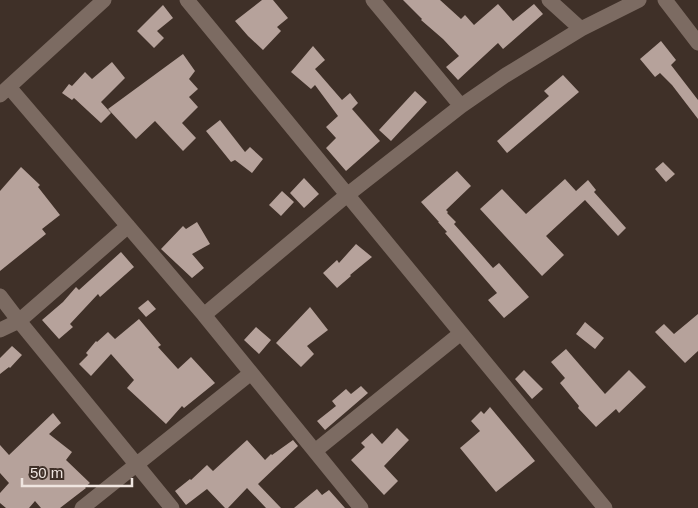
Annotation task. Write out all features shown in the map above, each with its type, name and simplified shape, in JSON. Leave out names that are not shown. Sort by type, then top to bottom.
[{"type":"street","points":[[104,0],[4,91],[128,226],[204,315],[360,508]]},
{"type":"street","points":[[187,0],[605,508]]},
{"type":"street","points":[[373,0],[461,106]]},
{"type":"street","points":[[549,0],[582,28]]},
{"type":"street","points":[[204,315],[348,195],[461,106],[506,75],[582,28],[639,0]]},
{"type":"street","points":[[665,0],[698,43]]},
{"type":"street","points":[[0,330],[19,321],[128,226]]},
{"type":"street","points":[[0,296],[172,508]]},
{"type":"street","points":[[315,451],[461,333]]},
{"type":"street","points":[[82,508],[252,373]]},
{"type":"building","points":[[262,0],[273,0],[288,18],[277,27],[281,31],[263,50],[235,21]]},
{"type":"building","points":[[403,0],[440,0],[461,19],[465,15],[474,25],[498,4],[513,21],[534,4],[543,14],[503,49],[498,43],[458,80],[446,67],[459,56]]},
{"type":"building","points":[[163,5],[173,18],[157,31],[164,38],[154,48],[137,31]]},
{"type":"building","points":[[661,41],[676,60],[671,65],[698,100],[698,119],[672,85],[660,73],[655,77],[640,59]]},
{"type":"building","points":[[313,46],[325,60],[315,69],[342,100],[350,93],[358,103],[352,109],[380,141],[346,171],[326,148],[336,138],[326,127],[338,116],[315,85],[311,89],[291,72]]},
{"type":"building","points":[[183,54],[195,71],[189,79],[198,89],[189,97],[198,107],[182,123],[196,138],[183,151],[155,121],[136,139],[108,109]]},
{"type":"building","points":[[112,62],[125,78],[101,102],[111,113],[101,123],[74,98],[72,100],[62,93],[69,84],[72,86],[85,72],[92,79]]},
{"type":"building","points":[[563,75],[579,92],[507,153],[497,141],[549,96],[544,91]]},
{"type":"building","points":[[415,91],[427,102],[391,141],[379,130]]},
{"type":"building","points":[[220,120],[245,152],[250,147],[263,159],[252,173],[235,160],[231,162],[206,131]]},
{"type":"building","points":[[663,162],[675,174],[666,182],[655,169]]},
{"type":"building","points":[[21,167],[40,185],[38,187],[60,215],[42,229],[46,234],[0,271],[0,191]]},
{"type":"building","points":[[457,171],[471,186],[446,210],[447,213],[456,222],[454,224],[493,268],[499,263],[529,297],[504,318],[488,300],[497,293],[421,202]]},
{"type":"building","points":[[304,178],[319,194],[304,208],[290,193]]},
{"type":"building","points":[[565,179],[576,191],[588,180],[596,190],[594,192],[626,228],[618,236],[585,200],[546,236],[564,255],[542,276],[480,209],[502,189],[526,214]]},
{"type":"building","points":[[282,191],[294,202],[281,216],[269,205]]},
{"type":"building","points":[[197,222],[210,244],[192,254],[204,268],[192,278],[161,249],[183,226],[186,229]]},
{"type":"building","points":[[356,244],[372,257],[337,288],[323,273],[337,260],[339,263]]},
{"type":"building","points":[[121,252],[134,267],[100,297],[98,294],[70,324],[73,327],[59,339],[42,320],[63,302],[76,287],[79,290]]},
{"type":"building","points":[[148,300],[156,309],[146,317],[138,308]]},
{"type":"building","points":[[310,307],[328,330],[307,346],[314,354],[301,367],[276,343]]},
{"type":"building","points":[[698,314],[698,351],[685,363],[655,332],[664,324],[674,334]]},
{"type":"building","points":[[139,319],[161,345],[158,347],[178,369],[191,357],[215,383],[184,408],[182,406],[166,424],[127,388],[134,380],[111,354],[91,376],[79,364],[88,355],[86,353],[96,341],[108,332],[115,339]]},
{"type":"building","points":[[585,322],[604,338],[595,349],[576,334]]},
{"type":"building","points":[[256,327],[271,340],[259,354],[244,340]]},
{"type":"building","points":[[12,346],[22,355],[10,368],[0,374],[0,358]]},
{"type":"building","points":[[566,349],[605,394],[629,370],[646,387],[619,413],[616,409],[596,427],[578,408],[579,406],[560,383],[565,378],[551,362]]},
{"type":"building","points":[[524,370],[543,389],[532,399],[515,379]]},
{"type":"building","points":[[361,386],[368,393],[325,430],[317,421],[336,406],[332,401],[346,389],[351,394]]},
{"type":"building","points":[[490,407],[535,461],[496,492],[460,448],[480,431],[471,421],[481,411],[484,414]]},
{"type":"building","points":[[53,413],[61,423],[49,434],[72,452],[66,460],[90,483],[60,508],[41,508],[35,501],[29,508],[6,508],[0,503],[0,493],[9,483],[0,473],[0,445],[9,455]]},
{"type":"building","points":[[397,428],[409,440],[384,466],[398,481],[384,495],[351,460],[365,447],[361,443],[372,433],[382,444]]},
{"type":"building","points":[[247,440],[265,460],[293,440],[298,446],[258,484],[281,508],[266,508],[247,488],[228,508],[225,508],[207,489],[186,505],[175,491],[191,480],[207,465],[213,471]]},
{"type":"building","points":[[317,489],[322,495],[329,490],[345,508],[294,508]]}]
